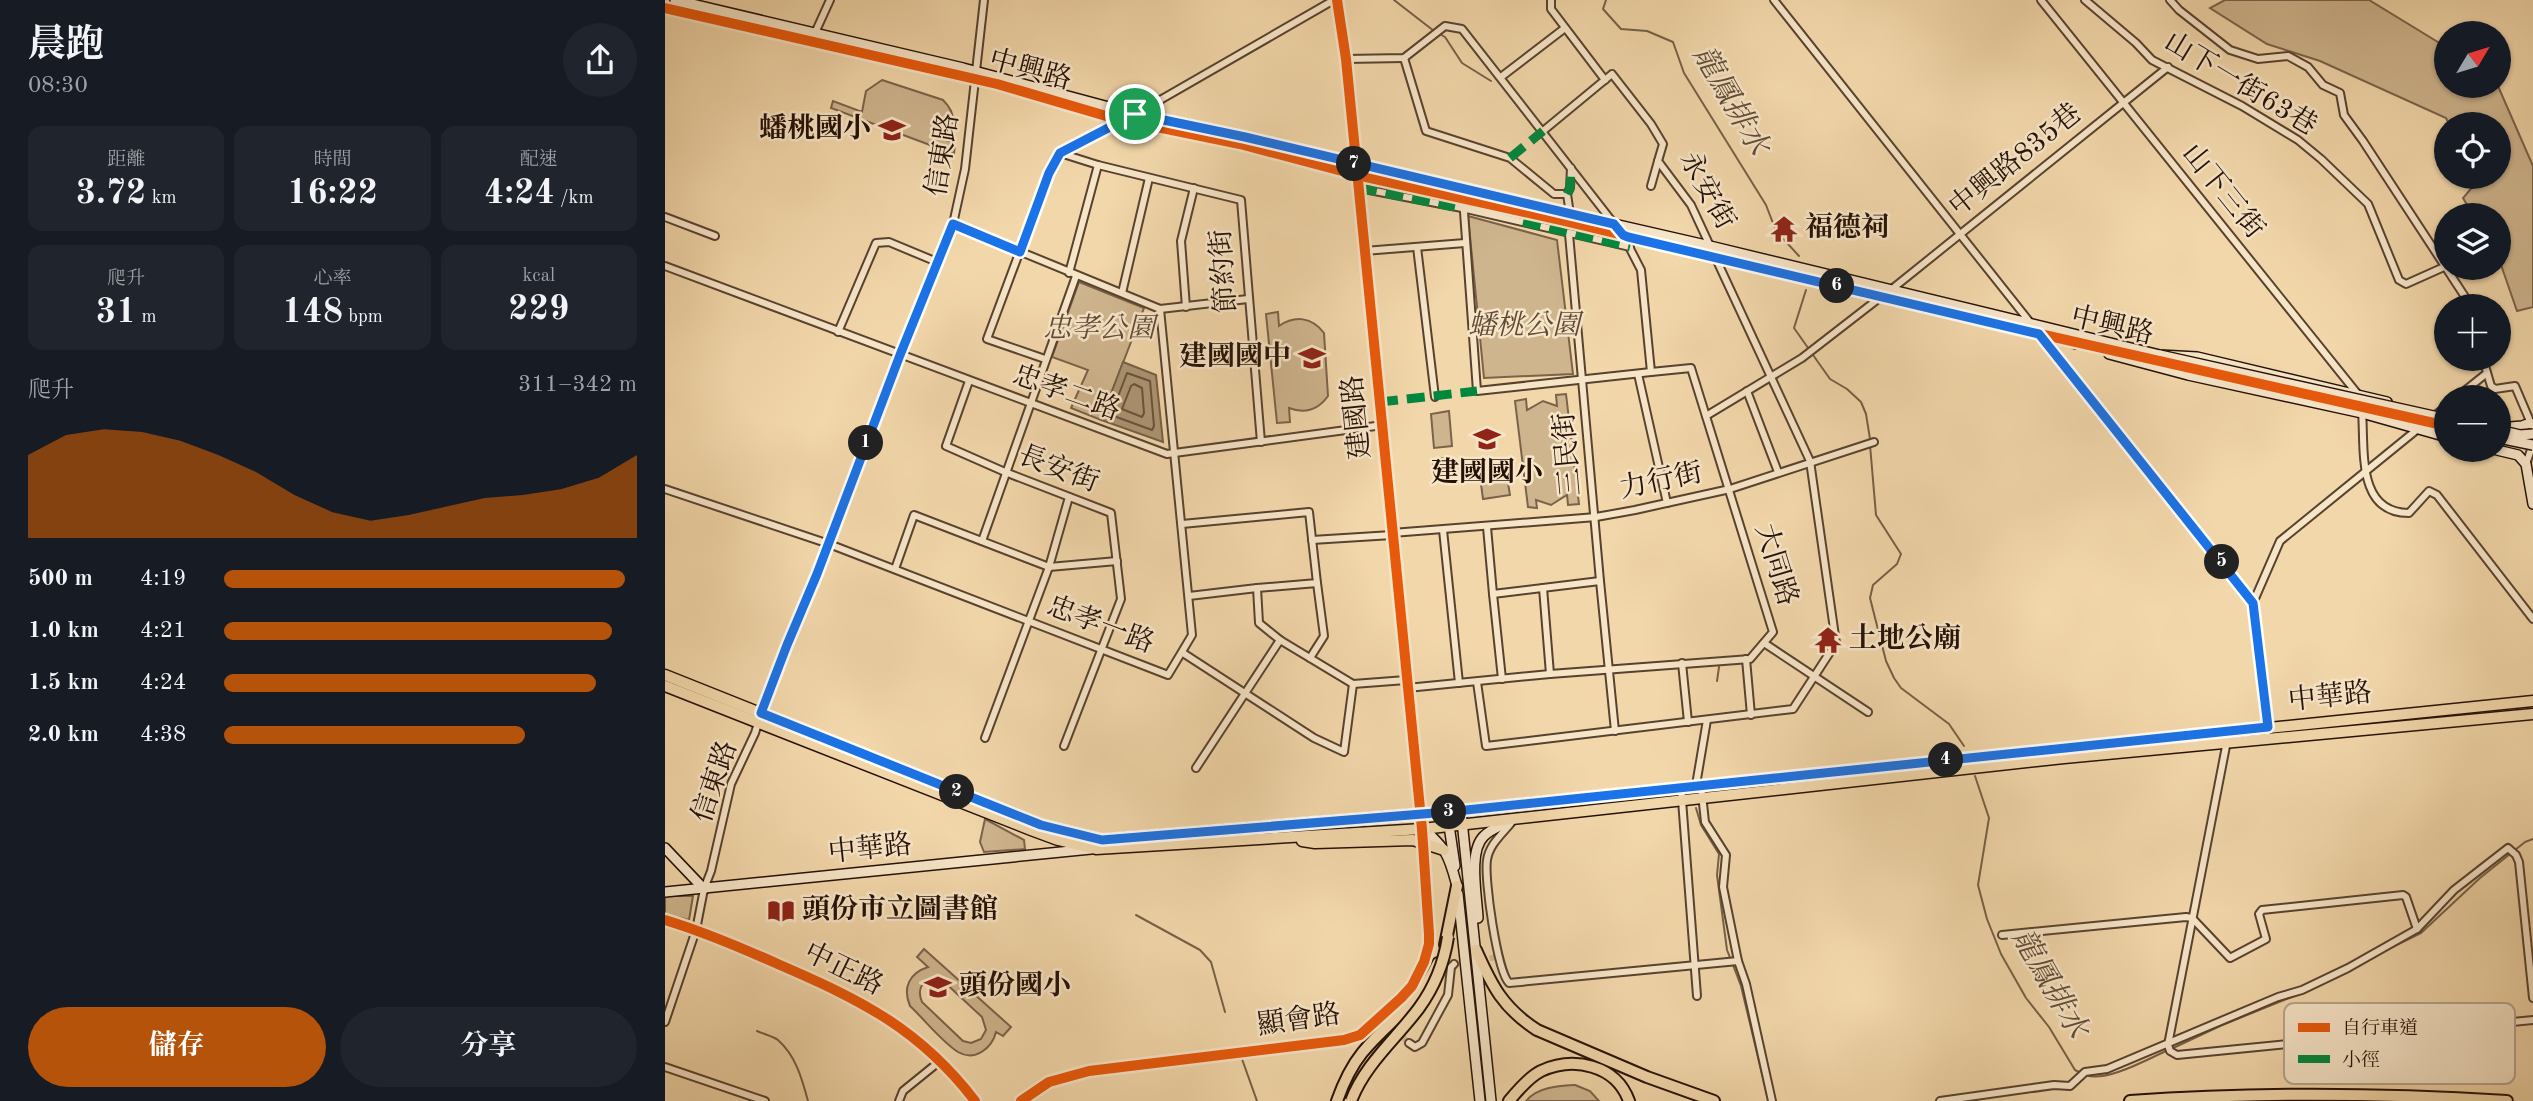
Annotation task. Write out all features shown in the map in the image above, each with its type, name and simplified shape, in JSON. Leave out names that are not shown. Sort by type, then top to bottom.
[{"type":"highway","points":[[1351,1101],[1372,1062],[1420,1006],[1432,987],[1444,958],[1457,886]]},
{"type":"highway","points":[[1336,1101],[1347,1075],[1360,1056],[1412,1004],[1425,986],[1448,937]]},
{"type":"highway","points":[[1476,950],[1493,988],[1520,1019],[1537,1030],[1647,1077],[1714,1101]]},
{"type":"highway","points":[[1509,1101],[1540,1072],[1568,1064],[1597,1068],[1609,1074],[1619,1083],[1629,1101]]},
{"type":"highway","points":[[2130,1101],[2301,1093],[2508,1101]]},
{"type":"main road","points":[[665,675],[760,718]]},
{"type":"main road","points":[[665,686],[760,718],[1097,844]]},
{"type":"main road","name":"中華路","points":[[2269,733],[2533,701]]},
{"type":"main road","name":"中華路","points":[[1097,844],[1225,835],[1699,785],[2269,733],[2533,713]]},
{"type":"main road","name":"中華路","points":[[1284,838],[1463,825],[2227,737]]},
{"type":"main road","name":"中華路","points":[[1225,835],[1284,838],[1315,843],[1418,842]]},
{"type":"main road","points":[[1418,842],[1444,850]]},
{"type":"street","name":"中興路","points":[[675,0],[815,33],[977,76],[1123,120],[1570,214],[1717,257],[2039,334],[2434,423]]},
{"type":"street","points":[[815,33],[830,0]]},
{"type":"street","name":"信東路","points":[[665,1022],[696,930],[731,784],[829,544],[953,224],[965,169],[984,0]]},
{"type":"street","points":[[1045,359],[987,339],[1049,173],[1060,153],[1135,114],[1335,0]]},
{"type":"street","name":"建國路","points":[[1335,0],[1346,59],[1422,829]]},
{"type":"street","name":"永安街","points":[[1477,682],[1486,746],[1793,709],[1836,643],[1810,461],[1691,204],[1658,161],[1663,144],[1612,74],[1605,80],[1552,9],[1551,0]]},
{"type":"street","points":[[1774,0],[2253,603]]},
{"type":"street","name":"山下三街","points":[[2041,0],[2358,394],[2362,414],[2365,472]]},
{"type":"street","name":"山下一街63巷","points":[[2085,0],[2151,60],[2242,106],[2298,140],[2321,159],[2368,204],[2402,283],[2406,284],[2434,271]]},
{"type":"street","points":[[2170,0],[2230,50],[2258,59],[2288,57],[2308,67],[2323,85],[2340,93],[2344,115],[2434,251]]},
{"type":"street","name":"中興路","points":[[665,8],[977,76],[1135,114],[1357,170],[1463,203],[1710,246],[2029,321],[2160,355],[2434,415]]},
{"type":"street","points":[[1501,77],[1565,28]]},
{"type":"street","points":[[1346,59],[1404,58],[1439,30],[1462,29],[1619,230],[1629,247],[1641,270],[1651,372],[1477,391],[1463,203]]},
{"type":"street","points":[[1404,58],[1426,131],[1510,158],[1554,194],[1567,194]]},
{"type":"street","name":"中興路835巷","points":[[1892,289],[2168,67]]},
{"type":"street","points":[[1543,131],[1605,80]]},
{"type":"street","name":"節約街","points":[[1060,153],[1241,200],[1261,442]]},
{"type":"street","points":[[1651,186],[1658,161]]},
{"type":"street","points":[[982,541],[1031,404],[1073,274],[1098,165]]},
{"type":"street","points":[[1570,214],[1567,194],[1571,168]]},
{"type":"street","points":[[1122,293],[1149,178]]},
{"type":"street","points":[[1186,307],[1181,241],[1193,188]]},
{"type":"street","points":[[1359,188],[1463,203],[1569,234],[1629,247]]},
{"type":"street","points":[[665,217],[715,236]]},
{"type":"street","points":[[953,224],[1160,309],[1248,299]]},
{"type":"street","name":"三民街","points":[[1569,234],[1596,517],[1599,581],[1611,669],[1615,731]]},
{"type":"street","points":[[838,332],[876,243],[889,242],[937,262]]},
{"type":"street","points":[[1364,251],[1465,243]]},
{"type":"street","points":[[1417,247],[1435,397]]},
{"type":"street","name":"忠孝二路","points":[[665,266],[1167,454],[1383,425]]},
{"type":"street","points":[[1706,416],[1813,351],[1892,289]]},
{"type":"street","name":"忠孝一路","points":[[665,489],[829,544],[1168,675],[1192,635],[1160,309]]},
{"type":"street","name":"中興路","points":[[2071,341],[2077,345],[2188,375],[2362,414],[2434,434]]},
{"type":"street","name":"中興路","points":[[2160,355],[2197,357],[2434,414]]},
{"type":"street","name":"大同路","points":[[1651,372],[1691,368],[1773,632],[1750,659],[1746,659]]},
{"type":"street","points":[[2472,385],[2487,373],[2495,389],[2515,386],[2532,426],[2511,428]]},
{"type":"street","points":[[1638,374],[1667,503]]},
{"type":"street","name":"長安街","points":[[969,381],[946,446],[1111,513],[1121,599],[1064,746]]},
{"type":"street","points":[[1747,391],[1778,472]]},
{"type":"street","points":[[2269,733],[2253,603],[2282,537],[2434,416]]},
{"type":"street","points":[[2511,433],[2533,435]]},
{"type":"street","points":[[2511,436],[2533,445],[2529,470],[2533,504]]},
{"type":"street","name":"力行街","points":[[1312,540],[1596,517],[1730,489],[1871,443]]},
{"type":"street","points":[[2511,453],[2518,455],[2529,470]]},
{"type":"street","points":[[2365,472],[2375,498],[2395,513],[2409,513],[2429,491],[2437,495],[2533,619]]},
{"type":"street","points":[[985,738],[1030,622],[1069,497]]},
{"type":"street","points":[[1182,524],[1309,512],[1324,636],[1310,658]]},
{"type":"street","points":[[895,569],[914,515],[1049,567],[1117,561]]},
{"type":"street","points":[[1487,527],[1502,679]]},
{"type":"street","points":[[1443,530],[1459,684]]},
{"type":"street","points":[[1493,594],[1599,581]]},
{"type":"street","points":[[1189,596],[1317,583]]},
{"type":"street","points":[[1257,587],[1259,623],[1280,640],[1353,684],[1459,684],[1746,659],[1751,715]]},
{"type":"street","points":[[1542,588],[1550,674]]},
{"type":"street","points":[[1196,768],[1280,640]]},
{"type":"street","points":[[1763,643],[1868,712]]},
{"type":"street","points":[[1183,653],[1314,738],[1344,752],[1353,684]]},
{"type":"street","points":[[1682,663],[1688,722]]},
{"type":"street","points":[[1707,720],[1699,785],[1705,822],[1726,855],[1723,887],[1736,961],[1751,1004],[1772,1101]]},
{"type":"street","points":[[2227,737],[2168,1045],[2170,1051],[2177,1055],[2284,1044]]},
{"type":"street","points":[[1681,787],[1697,996]]},
{"type":"street","points":[[1461,811],[1491,1101]]},
{"type":"street","points":[[1447,812],[1480,1101]]},
{"type":"street","points":[[1514,819],[1492,846],[1487,858],[1498,957],[1509,983],[1736,961]]},
{"type":"street","points":[[1476,950],[1480,942],[1474,852],[1478,842],[1487,833],[1514,819]]},
{"type":"street","points":[[1422,829],[1444,850],[1457,886]]},
{"type":"street","name":"顯會路","points":[[1021,1101],[1049,1082],[1089,1070],[1344,1040],[1360,1035],[1412,986],[1427,953],[1429,934],[1418,842],[1422,829]]},
{"type":"street","name":"中華路","points":[[704,889],[957,864],[1097,844]]},
{"type":"street","points":[[665,848],[704,889]]},
{"type":"street","points":[[1940,1101],[2054,1085],[2070,1086],[2085,1072],[2107,1069],[2278,997],[2302,990],[2348,968],[2417,929],[2454,890],[2508,848],[2519,862],[2533,998]]},
{"type":"street","points":[[665,892],[704,889]]},
{"type":"street","points":[[2002,935],[2186,917],[2192,919],[2230,958],[2266,939],[2259,914],[2262,910],[2403,895],[2417,929]]},
{"type":"street","name":"中正路","points":[[665,920],[696,930],[844,993],[890,1018],[940,1060],[975,1101]]},
{"type":"street","points":[[1409,1042],[1415,1047],[1422,1043],[1448,995],[1451,967],[1454,964]]},
{"type":"street","points":[[2515,1022],[2533,1020]]},
{"type":"street","points":[[899,1101],[903,1091],[940,1060]]},
{"type":"street","points":[[665,1068],[765,1101]]},
{"type":"green space","points":[[2225,0],[2369,0],[2434,40],[2434,98],[2503,98],[2509,112],[2434,113],[2320,61],[2267,44],[2210,8]]},
{"type":"green space","points":[[882,80],[943,100],[953,120],[950,130],[942,139],[955,143],[954,154],[831,108],[833,101],[862,112],[866,91]]},
{"type":"green space","points":[[2511,116],[2533,166],[2533,307],[2517,311],[2506,280],[2511,280],[2511,203],[2466,203],[2463,198],[2471,189],[2511,189]]},
{"type":"green space","name":"蟠桃公園","points":[[1468,216],[1557,240],[1573,374],[1484,378]]},
{"type":"green space","name":"忠孝公園","points":[[1079,282],[1144,308],[1101,420],[1071,408],[1088,370],[1052,357]]},
{"type":"green space","points":[[1278,312],[1279,326],[1291,320],[1303,319],[1324,333],[1328,396],[1311,410],[1289,408],[1290,422],[1277,423],[1266,314]]},
{"type":"green space","points":[[1566,394],[1579,504],[1568,505],[1567,495],[1551,505],[1536,500],[1537,508],[1528,507],[1515,401],[1526,399],[1527,410],[1543,401],[1557,406],[1556,395]]},
{"type":"green space","points":[[1449,411],[1452,446],[1434,448],[1431,414]]},
{"type":"green space","points":[[1505,465],[1510,495],[1483,499],[1479,469]]},
{"type":"green space","points":[[985,819],[1024,840],[1025,849],[984,852],[980,842]]},
{"type":"green space","points":[[665,896],[693,896],[689,920],[665,914]]},
{"type":"green space","points":[[924,949],[1011,1027],[1003,1036],[996,1032],[991,1043],[982,1052],[964,1055],[952,1048],[910,1006],[907,993],[909,982],[916,973],[928,967],[917,957]],"holes":[[[930,979],[941,979],[982,1017],[986,1030],[981,1039],[971,1043],[963,1041],[922,1002],[920,990],[923,984]]]},
{"type":"green space","points":[[1575,1085],[1590,1091],[1599,1101],[1526,1101],[1542,1090]]},
{"type":"water","points":[[1123,362],[1156,375],[1163,442],[1101,420]]},
{"type":"waterway","points":[[1394,0],[1434,31]]},
{"type":"waterway","name":"龍鳳排水","points":[[1606,0],[1603,9],[1621,29],[1647,31],[1673,42],[1684,73],[1766,205],[1776,231],[1799,256]]},
{"type":"waterway","points":[[1438,33],[1445,37],[1462,63],[1491,81]]},
{"type":"waterway","name":"龍鳳排水","points":[[1806,290],[1794,328],[1830,379],[1861,402],[1870,439]]},
{"type":"waterway","name":"龍鳳排水","points":[[1870,445],[1876,515],[1901,554],[1897,564],[1873,585],[1870,598],[1886,661],[1901,688],[1949,724],[1964,746]]},
{"type":"waterway","points":[[1717,681],[1719,667]]},
{"type":"waterway","name":"龍鳳排水","points":[[1975,776],[1989,818],[1978,885],[1987,919],[2001,954],[2026,998],[2049,1027],[2075,1070],[2081,1073]]},
{"type":"waterway","points":[[1696,808],[1701,825],[1719,854],[1717,875],[1727,950],[1731,960]]},
{"type":"waterway","points":[[2378,954],[2421,933],[2480,878],[2525,842],[2533,839]]},
{"type":"waterway","points":[[1136,915],[1200,950],[1211,962],[1225,1012]]},
{"type":"waterway","points":[[1733,965],[1741,986],[1768,1099]]},
{"type":"waterway","points":[[2171,1049],[2301,993]]},
{"type":"waterway","points":[[757,1031],[773,1037],[784,1046],[801,1076],[808,1101]]},
{"type":"waterway","name":"龍鳳排水","points":[[2086,1075],[2094,1077],[2115,1073],[2166,1051]]},
{"type":"waterway","points":[[1242,1059],[1257,1101]]},
{"type":"tunnel","points":[[1454,964],[1498,957]]},
{"type":"tunnel","points":[[1381,1017],[1409,1043]]},
{"type":"marked path","points":[[1510,158],[1543,131]]},
{"type":"marked path","points":[[1567,194],[1571,168]]},
{"type":"marked path","points":[[1359,188],[1455,207]]},
{"type":"marked path","points":[[1523,222],[1630,247]]},
{"type":"marked path","points":[[1380,402],[1477,391]]},
{"type":"marked path","points":[[1432,463],[1458,460]]},
{"type":"cycle path","points":[[1021,1101],[1049,1082],[1089,1071],[1344,1040],[1360,1035],[1412,986],[1424,962],[1429,934],[1422,829],[1346,59],[1337,0]]},
{"type":"cycle path","points":[[665,8],[997,84],[1113,118],[1240,144],[1357,175],[2434,423]]},
{"type":"cycle path","points":[[665,920],[752,952],[863,1004],[933,1054],[975,1101]]},
{"type":"place","name":"蟠桃國小","points":[[892,130]]},
{"type":"place","name":"福德祠","points":[[1784,229]]},
{"type":"place","name":"建國國中","points":[[1312,358]]},
{"type":"place","name":"建國國小","points":[[1487,439]]},
{"type":"place","name":"土地公廟","points":[[1828,640]]},
{"type":"place","name":"頭份市立圖書館","points":[[781,911]]},
{"type":"place","name":"頭份國小","points":[[938,987]]},
{"type":"route","points":[[1135,114],[1245,137],[1614,224],[1628,237],[2039,334],[2253,603],[2268,727],[1447,812],[1102,840],[1041,825],[761,713],[953,224],[1020,252],[1049,173],[1060,153],[1135,114]]}]
